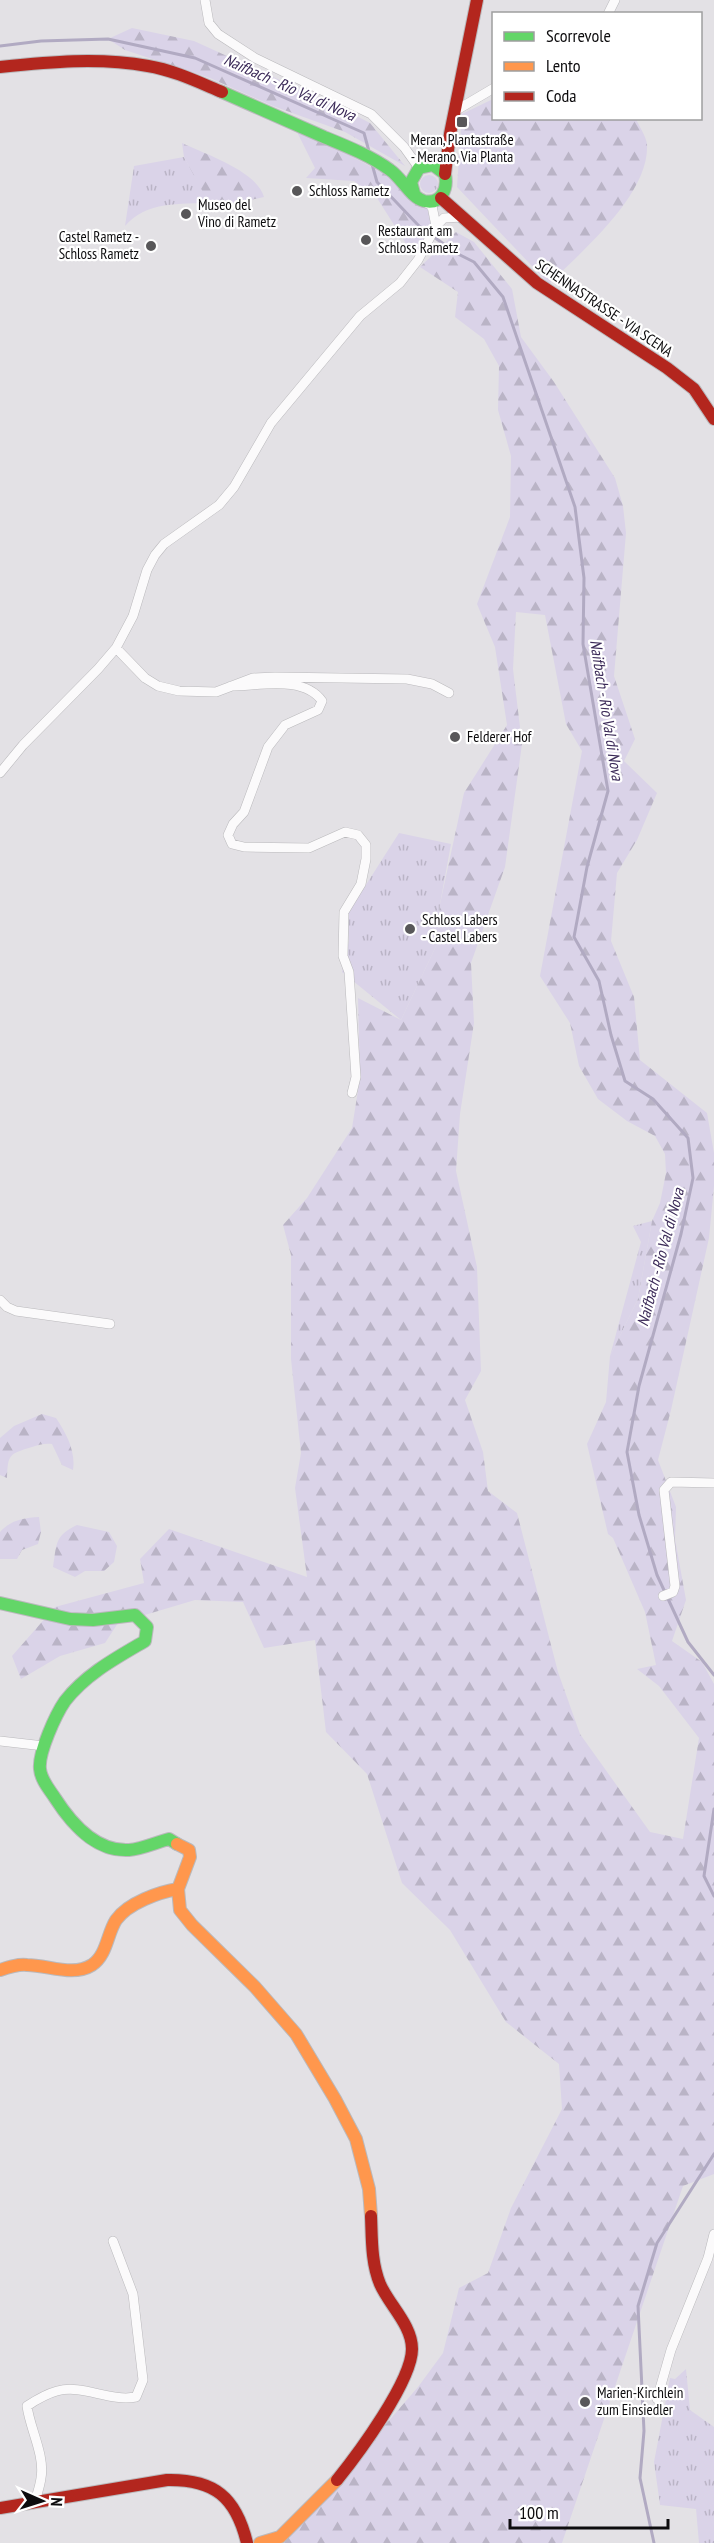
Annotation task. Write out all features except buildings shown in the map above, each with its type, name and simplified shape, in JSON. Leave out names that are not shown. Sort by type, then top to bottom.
[{"type":"street","points":[[205,0],[209,23],[218,34],[255,58],[371,114],[421,168]]},
{"type":"street","points":[[0,773],[23,745],[116,648],[133,616],[147,570],[155,555],[164,544],[219,505],[234,487],[271,423],[360,316],[400,283],[418,260],[436,226],[444,218],[441,198],[447,180],[450,134],[477,0]]},
{"type":"street","points":[[0,67],[70,60],[121,62],[150,66],[191,79],[354,150],[388,168],[418,197],[432,206],[436,226]]},
{"type":"street","points":[[455,111],[492,89]]},
{"type":"street","points":[[441,198],[431,202],[418,197],[411,182],[421,168],[436,159],[450,134]]},
{"type":"street","points":[[388,168],[438,167],[447,180]]},
{"type":"street","name":"SCHENNASTRASSE - VIA SCENA","points":[[447,180],[468,221]]},
{"type":"street","name":"SCHENNASTRASSE - VIA SCENA","points":[[441,198],[537,283],[694,388],[714,419]]},
{"type":"street","points":[[444,218],[468,221]]},
{"type":"street","points":[[116,648],[145,678],[158,686],[200,693],[216,692],[253,678],[275,677],[407,679],[432,684],[449,693]]},
{"type":"street","points":[[231,686],[295,685],[315,691],[322,701],[318,711],[285,725],[268,747],[244,812],[232,824],[228,835],[232,844],[244,847],[309,848],[345,832],[358,835],[366,845],[361,884],[344,912],[344,956],[349,972],[356,1077],[352,1093]]},
{"type":"street","points":[[0,1300],[7,1307],[16,1311],[110,1324]]},
{"type":"street","points":[[667,1595],[675,1586],[664,1490],[671,1482],[714,1483]]},
{"type":"street","points":[[0,1603],[70,1619],[93,1620],[135,1616],[147,1627],[145,1641],[98,1669],[64,1703],[44,1746],[40,1761],[44,1780],[68,1817],[83,1833],[103,1846],[114,1850],[129,1850],[169,1839],[189,1850],[190,1857],[178,1889],[180,1910],[192,1925],[255,1987],[296,2034],[356,2139],[369,2189],[373,2259],[380,2284],[408,2332],[412,2349],[409,2364],[361,2451],[327,2492],[280,2536],[273,2541],[260,2543]]},
{"type":"street","points":[[0,1741],[44,1746]]},
{"type":"street","points":[[0,1970],[10,1965],[26,1963],[72,1971],[90,1966],[102,1955],[118,1918],[123,1913],[158,1894],[178,1889]]},
{"type":"street","points":[[657,2399],[671,2350],[708,2258],[714,2234]]},
{"type":"street","points":[[35,2502],[42,2476],[27,2406],[58,2391],[80,2390],[117,2398],[136,2397],[141,2390],[143,2368],[133,2294],[113,2241]]},
{"type":"street","points":[[0,2508],[167,2480],[192,2480],[211,2486],[234,2506],[244,2522],[248,2543]]},
{"type":"green space","points":[[132,28],[194,41],[339,107],[370,123],[405,166],[345,132],[273,106],[210,78],[125,50],[108,39]]},
{"type":"green space","points":[[492,99],[492,120],[637,120],[644,134],[647,144],[645,163],[638,182],[626,202],[612,220],[549,284],[457,187],[462,114]]},
{"type":"green space","points":[[296,130],[372,167],[413,193],[426,205],[432,216],[431,226],[415,254],[410,250],[377,198],[354,181],[306,178],[315,168]]},
{"type":"green space","points":[[182,143],[241,171],[259,188],[264,197],[211,207],[184,157]]},
{"type":"green space","points":[[184,157],[210,203],[176,204],[153,208],[133,218],[125,226],[134,166]]},
{"type":"green space","points":[[425,175],[433,175],[438,180],[436,191],[425,193],[420,188],[420,180]]},
{"type":"green space","points":[[456,232],[474,242],[512,289],[521,337],[554,382],[615,478],[623,506],[626,533],[614,676],[635,739],[624,761],[657,793],[637,840],[617,873],[611,941],[634,997],[640,1060],[707,1113],[714,1153],[714,1186],[709,1238],[658,1460],[676,1507],[675,1539],[686,1600],[672,1641],[702,1662],[714,1684],[714,2174],[683,2186],[562,2543],[283,2543],[418,2387],[443,2353],[459,2288],[488,2273],[511,2208],[562,2109],[559,2064],[506,2022],[450,1930],[402,1883],[367,1774],[326,1732],[315,1640],[264,1648],[243,1602],[195,1600],[118,1623],[105,1643],[60,1656],[21,1679],[12,1656],[55,1607],[144,1583],[140,1559],[169,1529],[307,1577],[295,1488],[301,1453],[291,1359],[291,1255],[283,1225],[307,1198],[352,1128],[360,1078],[358,998],[401,1020],[437,944],[440,904],[464,793],[507,725],[495,647],[477,604],[510,517],[511,456],[498,410],[499,366],[484,339],[455,317],[458,292],[420,267]],"holes":[[[516,612],[545,615],[566,724],[582,751],[540,976],[570,1023],[579,1066],[598,1099],[627,1121],[655,1136],[665,1154],[666,1173],[660,1203],[652,1221],[638,1299],[610,1356],[606,1402],[587,1444],[608,1534],[613,1538],[645,1612],[656,1665],[637,1669],[659,1686],[699,1738],[683,1839],[650,1832],[580,1734],[558,1672],[517,1513],[488,1491],[483,1452],[465,1400],[481,1371],[477,1267],[456,1171],[460,1114],[474,1023],[471,963],[505,867],[522,744],[513,669]]]},
{"type":"green space","points":[[399,833],[451,844],[440,904],[437,944],[401,1020],[342,972],[349,941],[348,913]]},
{"type":"green space","points":[[652,1221],[638,1299],[610,1356],[641,1242],[633,1226]]},
{"type":"green space","points":[[42,1414],[56,1418],[63,1430],[72,1449],[73,1470],[62,1465],[52,1444],[42,1444],[11,1456],[7,1478],[0,1475],[0,1438],[14,1426]]},
{"type":"green space","points":[[39,1517],[41,1532],[38,1544],[22,1550],[17,1559],[0,1559],[0,1532],[18,1520]]},
{"type":"green space","points":[[77,1525],[109,1532],[117,1546],[114,1562],[104,1571],[85,1571],[75,1577],[53,1567],[60,1537]]},
{"type":"green space","points":[[686,2369],[690,2410],[714,2427],[714,2543],[699,2543],[696,2509],[660,2505],[654,2462],[670,2378],[675,2379]]},
{"type":"waterway","name":"Naifbach - Rio Val di Nova","points":[[0,46],[41,41],[108,39],[195,58],[364,133],[370,155]]},
{"type":"waterway","name":"Naifbach - Rio Val di Nova","points":[[372,164],[377,182],[419,226],[456,253],[474,262],[503,297],[575,507],[584,578],[583,644],[608,791],[587,867],[574,937],[599,981],[611,1035],[625,1081],[653,1099],[688,1138],[693,1178],[681,1234],[639,1386],[627,1452],[639,1515],[657,1575],[688,1642],[714,1675]]},
{"type":"waterway","name":"Naifbach - Rio Val di Nova","points":[[714,1809],[704,1876],[714,1896]]},
{"type":"waterway","name":"Naifbach - Rio Val di Nova","points":[[654,2543],[640,2478],[644,2431],[638,2306],[657,2243],[714,2154]]},
{"type":"traffic: fast","points":[[222,92],[367,156],[390,170],[414,196],[424,201],[430,202],[439,198],[446,185],[445,174],[433,165],[419,168],[411,182],[414,193]]},
{"type":"traffic: fast","points":[[0,1603],[70,1619],[93,1620],[135,1615],[147,1627],[145,1641],[112,1660],[82,1683],[65,1701],[45,1744],[40,1769],[46,1784],[69,1817],[76,1826],[95,1841],[105,1846],[129,1850],[169,1839],[177,1844]]},
{"type":"traffic: slow","points":[[0,1970],[24,1965],[77,1970],[92,1965],[101,1956],[113,1926],[121,1914],[144,1899],[178,1889],[190,1857],[189,1850],[177,1844]]},
{"type":"traffic: slow","points":[[178,1889],[180,1910],[192,1925],[255,1987],[296,2034],[335,2099],[356,2139],[369,2189],[371,2216]]},
{"type":"traffic: slow","points":[[260,2543],[280,2537],[337,2480]]},
{"type":"traffic: jam","points":[[445,174],[450,134],[477,0]]},
{"type":"traffic: jam","points":[[0,67],[74,61],[129,63],[167,70],[222,92]]},
{"type":"traffic: jam","points":[[441,198],[537,283],[667,368],[694,389],[714,419]]},
{"type":"traffic: jam","points":[[337,2480],[370,2436],[394,2398],[410,2363],[412,2349],[408,2332],[377,2276],[372,2250],[371,2216]]},
{"type":"traffic: jam","points":[[0,2508],[167,2480],[198,2483],[210,2487],[229,2503],[242,2527],[247,2543]]},
{"type":"place","name":"Meran, Plantastraße - Merano, Via Planta","points":[[462,122]]},
{"type":"place","name":"Schloss Rametz","points":[[297,191]]},
{"type":"place","name":"Museo del Vino di Rametz","points":[[186,214]]},
{"type":"place","name":"Restaurant am Schloss Rametz","points":[[366,240]]},
{"type":"place","name":"Castel Rametz - Schloss Rametz","points":[[151,246]]},
{"type":"place","name":"Felderer Hof","points":[[455,737]]},
{"type":"place","name":"Schloss Labers - Castel Labers","points":[[410,929]]},
{"type":"place","name":"Marien-Kirchlein zum Einsiedler","points":[[585,2402]]}]
